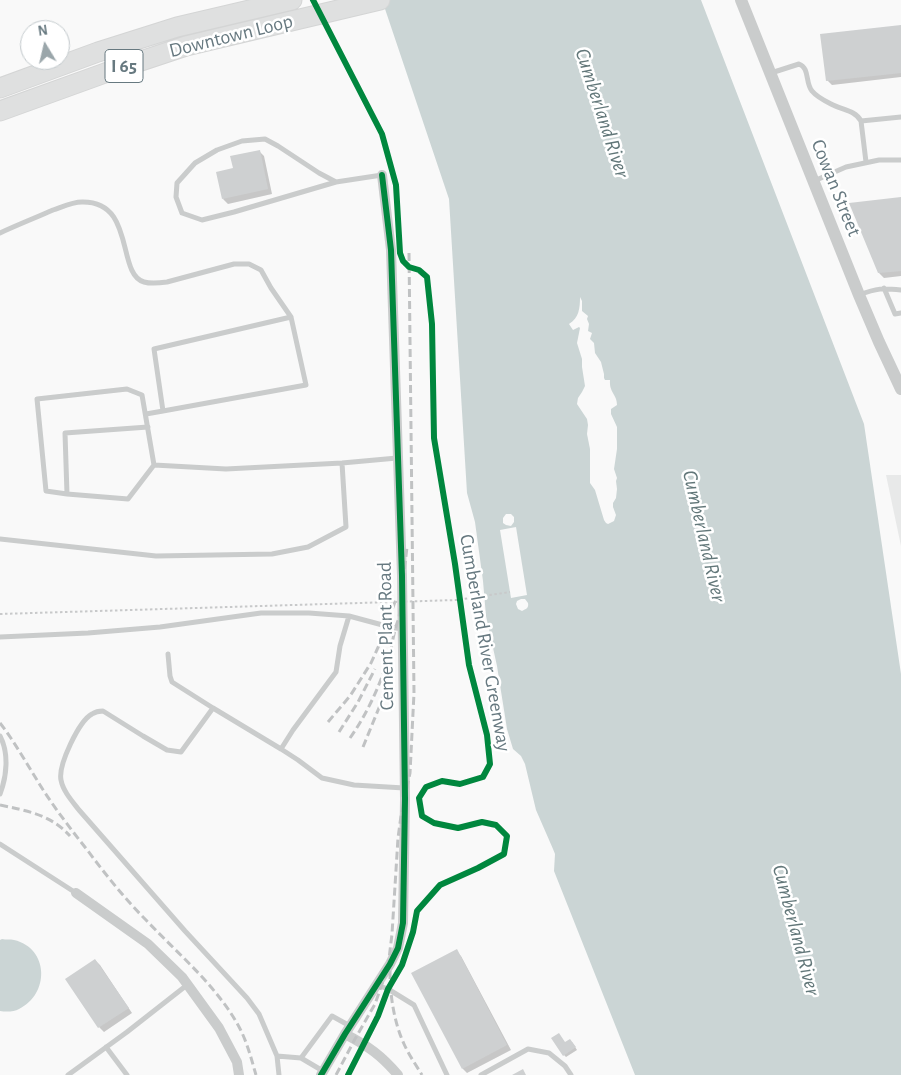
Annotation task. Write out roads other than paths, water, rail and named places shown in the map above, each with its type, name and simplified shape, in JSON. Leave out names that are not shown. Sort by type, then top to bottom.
[{"type":"highway","name":"Downtown Loop","points":[[0,88],[115,46],[178,27],[292,0]]},
{"type":"highway","name":"Downtown Loop","points":[[0,111],[105,72],[177,49],[380,0]]},
{"type":"street","name":"Cowan Street","points":[[741,0],[859,295],[901,389]]},
{"type":"street","name":"Cement Plant Road","points":[[322,1073],[390,964],[398,948],[403,923],[405,788],[402,629],[391,250],[382,175]]},
{"type":"street","points":[[76,893],[148,944],[182,977],[220,1028],[237,1062],[239,1075]]},
{"type":"street","points":[[348,1030],[380,1055],[398,1075]]},
{"type":"lane","points":[[770,74],[799,64],[803,65],[811,90],[831,104],[858,116],[861,122],[866,162]]},
{"type":"lane","points":[[861,122],[901,117]]},
{"type":"lane","points":[[336,182],[265,139],[242,140],[217,150],[195,163],[177,184],[176,197],[182,213],[202,220],[336,182],[382,175]]},
{"type":"lane","points":[[813,181],[846,166],[879,160],[901,160]]},
{"type":"lane","points":[[0,233],[71,203],[98,204],[107,208],[115,218],[133,274],[142,282],[167,282],[234,264],[249,264],[261,270],[291,317],[306,385],[146,414]]},
{"type":"lane","points":[[859,295],[884,288],[901,290]]},
{"type":"lane","points":[[884,288],[895,314],[901,313]]},
{"type":"lane","points":[[163,411],[154,349],[291,317]]},
{"type":"lane","points":[[127,389],[142,395],[148,427],[154,465],[128,499],[66,494],[46,490],[36,399],[127,389]]},
{"type":"lane","points":[[66,494],[65,433],[148,427]]},
{"type":"lane","points":[[154,465],[226,469],[397,458]]},
{"type":"lane","points":[[0,539],[156,556],[272,554],[308,547],[346,527],[342,463]]},
{"type":"lane","points":[[0,637],[160,627],[261,613],[309,613],[349,616],[390,628],[402,629]]},
{"type":"lane","points":[[281,749],[336,672],[340,646],[349,616]]},
{"type":"lane","points":[[168,654],[172,682],[281,749],[322,778],[354,785],[405,788]]},
{"type":"lane","points":[[213,708],[181,752],[167,750],[103,711],[92,713],[79,727],[65,756],[61,780],[66,792],[79,810],[185,931],[247,998],[259,1014],[277,1056],[279,1075]]},
{"type":"lane","points":[[0,736],[6,754],[4,783],[0,794]]},
{"type":"lane","points":[[0,844],[76,893]]},
{"type":"lane","points":[[377,984],[388,988],[414,1005],[447,1075]]},
{"type":"lane","points":[[68,1075],[187,985]]},
{"type":"lane","points":[[301,1058],[332,1016],[348,1030]]},
{"type":"lane","points":[[106,1047],[127,1075]]},
{"type":"lane","points":[[481,1075],[528,1049],[549,1053],[565,1066],[571,1075]]},
{"type":"lane","points":[[277,1056],[301,1058],[322,1073]]},
{"type":"water","name":"Cumberland River","points":[[382,0],[701,0],[864,424],[901,674],[901,1075],[635,1075],[554,871],[555,854],[536,810],[525,764],[521,756],[513,749],[507,729],[497,666],[486,616],[475,522],[467,493],[449,199]],"holes":[[[580,297],[582,311],[588,316],[588,331],[592,333],[590,339],[594,343],[595,353],[601,362],[604,378],[605,380],[610,380],[611,388],[617,401],[617,405],[611,409],[611,414],[617,427],[617,449],[614,469],[617,478],[617,489],[616,498],[613,503],[616,515],[614,521],[608,524],[604,520],[595,490],[590,483],[588,425],[587,419],[577,404],[578,398],[585,386],[582,359],[577,343],[580,328],[573,330],[569,324],[577,316]],[[506,514],[511,514],[514,517],[514,522],[511,526],[506,525],[503,523],[503,518]],[[516,527],[527,595],[511,598],[500,530]],[[525,599],[528,607],[522,611],[518,609],[517,601]]]},
{"type":"water","points":[[0,940],[14,940],[26,945],[34,952],[39,961],[41,972],[40,983],[36,993],[29,1002],[19,1009],[7,1012],[0,1011]]},
{"type":"railway","points":[[336,1075],[375,1004],[388,967],[398,838],[410,773],[414,693],[409,252]]},
{"type":"railway","points":[[350,738],[374,695],[391,649],[399,618],[407,547]]},
{"type":"railway","points":[[328,722],[350,696],[371,663],[396,599]]},
{"type":"railway","points":[[339,732],[358,702],[375,669]]},
{"type":"railway","points":[[363,747],[383,698],[391,670]]},
{"type":"railway","points":[[0,723],[55,807],[109,878],[138,912],[207,983],[229,1010],[244,1037],[256,1075]]},
{"type":"railway","points":[[0,805],[38,814],[54,823],[70,836]]},
{"type":"railway","points":[[390,971],[395,1018],[406,1048],[422,1075]]}]
